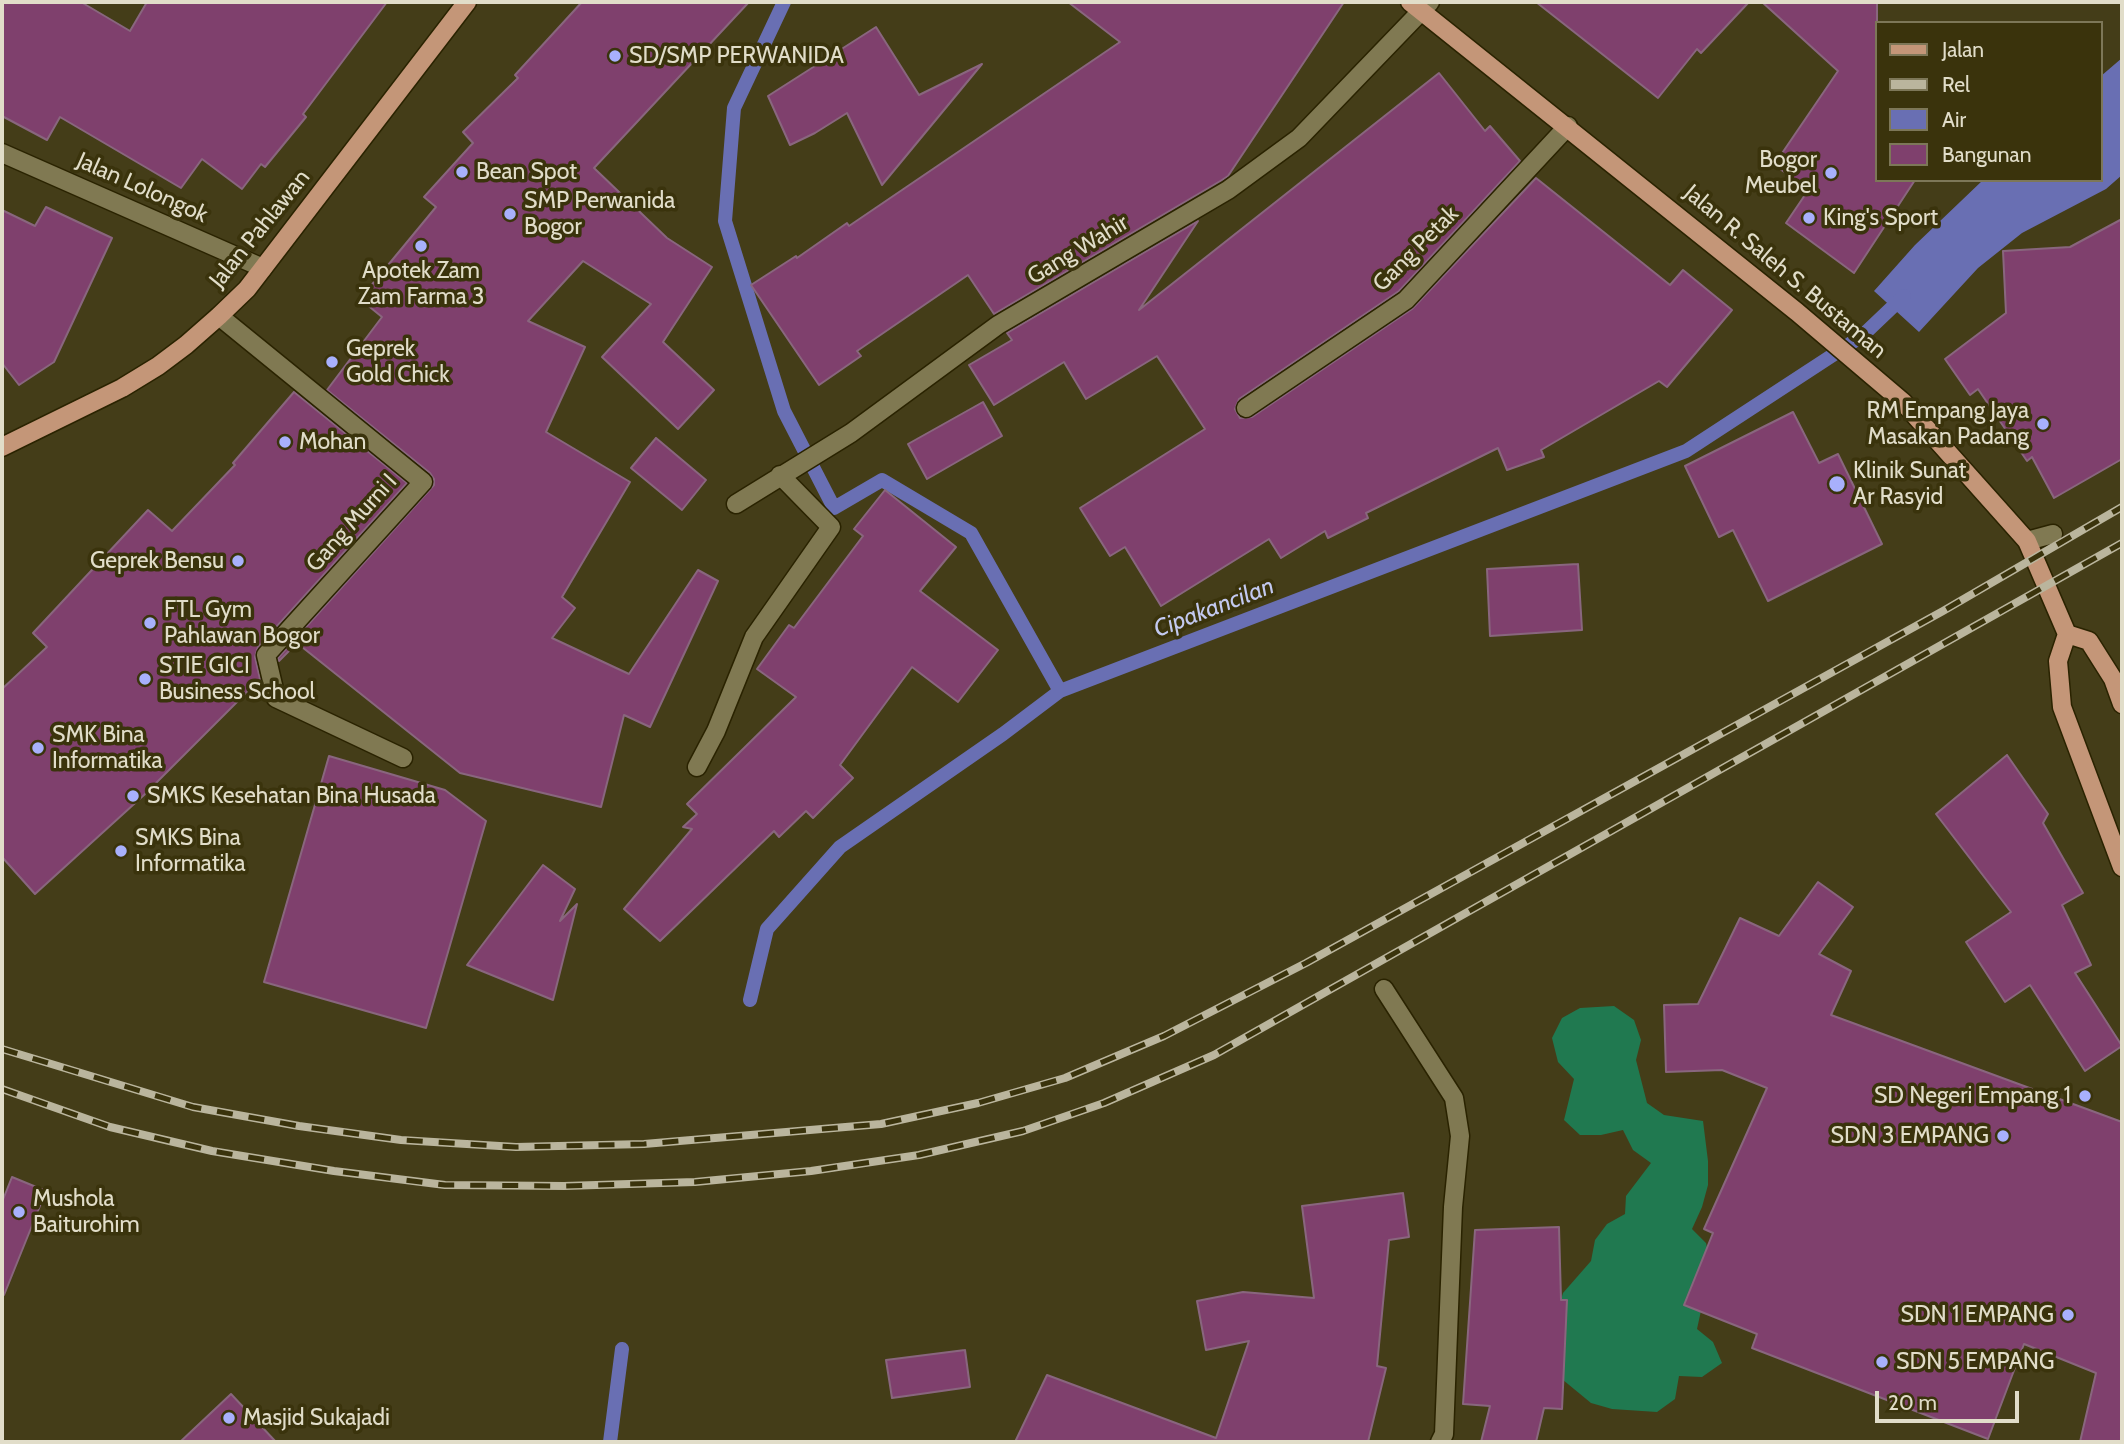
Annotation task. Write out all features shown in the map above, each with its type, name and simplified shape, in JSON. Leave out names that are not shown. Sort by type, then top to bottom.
[{"type":"main road","name":"Jalan Pahlawan","points":[[2,447],[122,388],[158,366],[219,316],[247,289],[467,2]]},
{"type":"main road","name":"Jalan R. Saleh S. Bustaman","points":[[1420,5],[1797,312],[1903,402],[2027,541],[2067,634]]},
{"type":"main road","points":[[2122,704],[2113,679],[2090,642],[2067,634],[2058,661],[2062,707],[2122,867]]},
{"type":"street","name":"Gang Wahir","points":[[736,504],[851,433],[998,326],[1228,190],[1299,138],[1420,5]]},
{"type":"street","name":"Gang Petak","points":[[1246,408],[1406,300],[1567,126]]},
{"type":"street","name":"Jalan Lolongok","points":[[2,153],[263,268]]},
{"type":"street","name":"Gang Murni I","points":[[219,316],[423,482],[267,655],[275,698],[403,758]]},
{"type":"street","points":[[697,766],[716,731],[754,637],[831,527],[783,473]]},
{"type":"street","points":[[2027,541],[2053,534]]},
{"type":"street","points":[[1384,989],[1454,1098],[1460,1136],[1453,1207],[1444,1434],[1440,1442]]},
{"type":"green space","points":[[1614,1006],[1634,1020],[1641,1040],[1636,1060],[1647,1103],[1664,1115],[1703,1121],[1708,1161],[1708,1185],[1692,1229],[1706,1243],[1711,1265],[1697,1329],[1713,1342],[1722,1363],[1702,1377],[1679,1376],[1675,1399],[1657,1412],[1612,1409],[1591,1403],[1557,1375],[1557,1313],[1563,1293],[1591,1261],[1595,1240],[1607,1224],[1625,1214],[1626,1196],[1651,1163],[1633,1150],[1623,1130],[1601,1135],[1580,1135],[1564,1120],[1574,1079],[1558,1062],[1552,1038],[1562,1018],[1580,1008]]},
{"type":"water","points":[[2122,58],[2122,175],[2106,189],[2022,233],[1978,268],[1919,332],[1874,291],[1915,245],[1981,182],[2103,182],[2103,74]]},
{"type":"building","points":[[2,2],[81,2],[130,31],[147,2],[387,2],[303,114],[306,117],[265,167],[261,164],[242,189],[202,159],[181,188],[60,117],[47,140],[2,116]]},
{"type":"building","points":[[582,2],[749,2],[594,168],[667,238],[712,267],[663,342],[714,390],[678,429],[602,357],[651,304],[583,261],[528,321],[585,347],[546,432],[630,482],[562,597],[575,608],[552,638],[629,674],[698,570],[718,581],[650,727],[624,715],[601,807],[460,773],[297,643],[279,661],[278,658],[434,485],[430,473],[327,390],[382,317],[360,299],[436,207],[424,197],[473,143],[463,132],[518,78],[515,75]]},
{"type":"building","points":[[1068,2],[1344,2],[1228,176],[994,314],[968,275],[857,351],[861,356],[819,385],[751,285],[796,256],[797,258],[847,223],[849,226],[1120,42]]},
{"type":"building","points":[[1536,2],[1749,2],[1701,53],[1697,49],[1658,98]]},
{"type":"building","points":[[1762,2],[1877,2],[1876,182],[1914,182],[1854,273],[1786,223],[1809,189],[1774,165],[1838,71]]},
{"type":"building","points":[[876,27],[919,95],[982,64],[882,185],[847,113],[790,145],[768,96]]},
{"type":"building","points":[[1439,73],[1485,131],[1490,126],[1520,161],[1399,291],[1239,399],[1235,409],[1240,418],[1252,417],[1412,309],[1536,178],[1670,285],[1683,270],[1732,310],[1667,387],[1659,381],[1541,450],[1544,457],[1507,470],[1498,448],[1366,513],[1368,518],[1328,538],[1325,531],[1281,558],[1269,539],[1161,606],[1125,547],[1110,556],[1080,508],[1205,429],[1157,356],[1086,399],[1064,362],[994,405],[969,365],[1012,340],[1007,333],[1198,221],[1139,310]]},
{"type":"building","points":[[46,207],[112,238],[54,362],[19,385],[2,363],[2,210],[35,226]]},
{"type":"building","points":[[2122,219],[2122,459],[2054,498],[2032,457],[2027,461],[1978,389],[1970,395],[1945,359],[2006,313],[2003,251],[2070,247]]},
{"type":"building","points":[[294,392],[407,483],[258,647],[255,657],[260,679],[144,795],[35,894],[2,857],[2,689],[47,647],[33,633],[148,510],[172,531],[235,465],[233,463]]},
{"type":"building","points":[[983,402],[1002,436],[927,479],[908,444]]},
{"type":"building","points":[[1793,412],[1819,463],[1838,454],[1882,544],[1768,601],[1733,530],[1719,537],[1685,466]]},
{"type":"building","points":[[656,438],[706,480],[682,510],[631,468]]},
{"type":"building","points":[[885,490],[956,547],[920,591],[998,650],[958,702],[912,667],[840,765],[853,778],[813,818],[806,811],[779,837],[774,831],[660,941],[624,909],[692,829],[683,827],[697,814],[687,804],[796,697],[757,669],[789,625],[794,628],[863,536],[854,529]]},
{"type":"building","points":[[1578,564],[1582,630],[1490,636],[1487,569]]},
{"type":"building","points":[[2007,755],[2048,814],[2043,823],[2083,893],[2062,905],[2091,965],[2075,973],[2122,1046],[2085,1071],[2030,985],[2005,1002],[1966,942],[2011,912],[1936,814]]},
{"type":"building","points":[[329,756],[445,790],[486,821],[426,1028],[264,982]]},
{"type":"building","points":[[543,865],[575,889],[560,921],[577,904],[553,1000],[467,965]]},
{"type":"building","points":[[1818,882],[1853,907],[1819,954],[1851,971],[1831,1015],[2122,1122],[2122,1442],[2080,1442],[2096,1373],[2024,1344],[1988,1439],[1752,1348],[1757,1334],[1684,1305],[1713,1233],[1704,1229],[1767,1088],[1722,1070],[1666,1072],[1664,1005],[1698,1004],[1740,918],[1779,936]]},
{"type":"building","points":[[12,1177],[46,1191],[2,1295],[2,1202]]},
{"type":"building","points":[[1403,1193],[1409,1237],[1389,1240],[1377,1366],[1386,1368],[1368,1442],[1015,1442],[1047,1375],[1216,1438],[1249,1341],[1206,1350],[1197,1301],[1243,1292],[1314,1298],[1302,1206]]},
{"type":"building","points":[[1559,1227],[1561,1300],[1567,1300],[1562,1409],[1544,1408],[1536,1442],[1481,1442],[1490,1406],[1463,1404],[1475,1230]]},
{"type":"building","points":[[965,1350],[970,1387],[892,1398],[886,1360]]},
{"type":"building","name":"Masjid Sukajadi","points":[[231,1394],[276,1442],[180,1442]]},
{"type":"waterway","points":[[784,2],[734,108],[725,221],[784,411],[834,508],[882,480],[971,533],[1060,691]]},
{"type":"waterway","name":"Cipakancilan","points":[[750,1000],[767,929],[840,847],[1003,734],[1060,691],[1686,451],[1862,336],[1904,296]]},
{"type":"waterway","name":"Cipakancilan","points":[[610,1442],[622,1349]]},
{"type":"railway","points":[[2,1049],[193,1107],[299,1126],[401,1140],[516,1147],[644,1144],[881,1124],[978,1103],[1065,1078],[1164,1036],[1306,963],[1943,611],[2122,507]]},
{"type":"railway","points":[[2,1089],[110,1127],[212,1151],[334,1171],[445,1185],[564,1186],[695,1182],[811,1171],[919,1155],[1023,1131],[1104,1103],[1214,1055],[2122,543]]},
{"type":"place","name":"SD/SMP PERWANIDA","points":[[615,56]]},
{"type":"place","name":"Bean Spot","points":[[462,172]]},
{"type":"place","name":"Bogor Meubel","points":[[1831,173]]},
{"type":"place","name":"SMP Perwanida Bogor","points":[[510,214]]},
{"type":"place","name":"King's Sport","points":[[1809,218]]},
{"type":"place","name":"Apotek Zam Zam Farma 3","points":[[421,246]]},
{"type":"place","name":"Geprek Gold Chick","points":[[332,362]]},
{"type":"place","name":"RM Empang Jaya Masakan Padang","points":[[2043,424]]},
{"type":"place","name":"Mohan","points":[[285,442]]},
{"type":"place","name":"Klinik Sunat Ar Rasyid","points":[[1837,484]]},
{"type":"place","name":"Geprek Bensu","points":[[238,561]]},
{"type":"place","name":"FTL Gym Pahlawan Bogor","points":[[150,623]]},
{"type":"place","name":"STIE GICI Business School","points":[[145,679]]},
{"type":"place","name":"SMK Bina Informatika","points":[[38,748]]},
{"type":"place","name":"SMKS Kesehatan Bina Husada","points":[[133,796]]},
{"type":"place","name":"SMKS Bina Informatika","points":[[121,851]]},
{"type":"place","name":"SD Negeri Empang 1","points":[[2085,1096]]},
{"type":"place","name":"SDN 3 EMPANG","points":[[2003,1136]]},
{"type":"place","name":"Mushola Baiturohim","points":[[19,1212]]},
{"type":"place","name":"SDN 1 EMPANG","points":[[2068,1315]]},
{"type":"place","name":"SDN 5 EMPANG","points":[[1882,1362]]},
{"type":"place","name":"Masjid Sukajadi","points":[[229,1418]]}]
